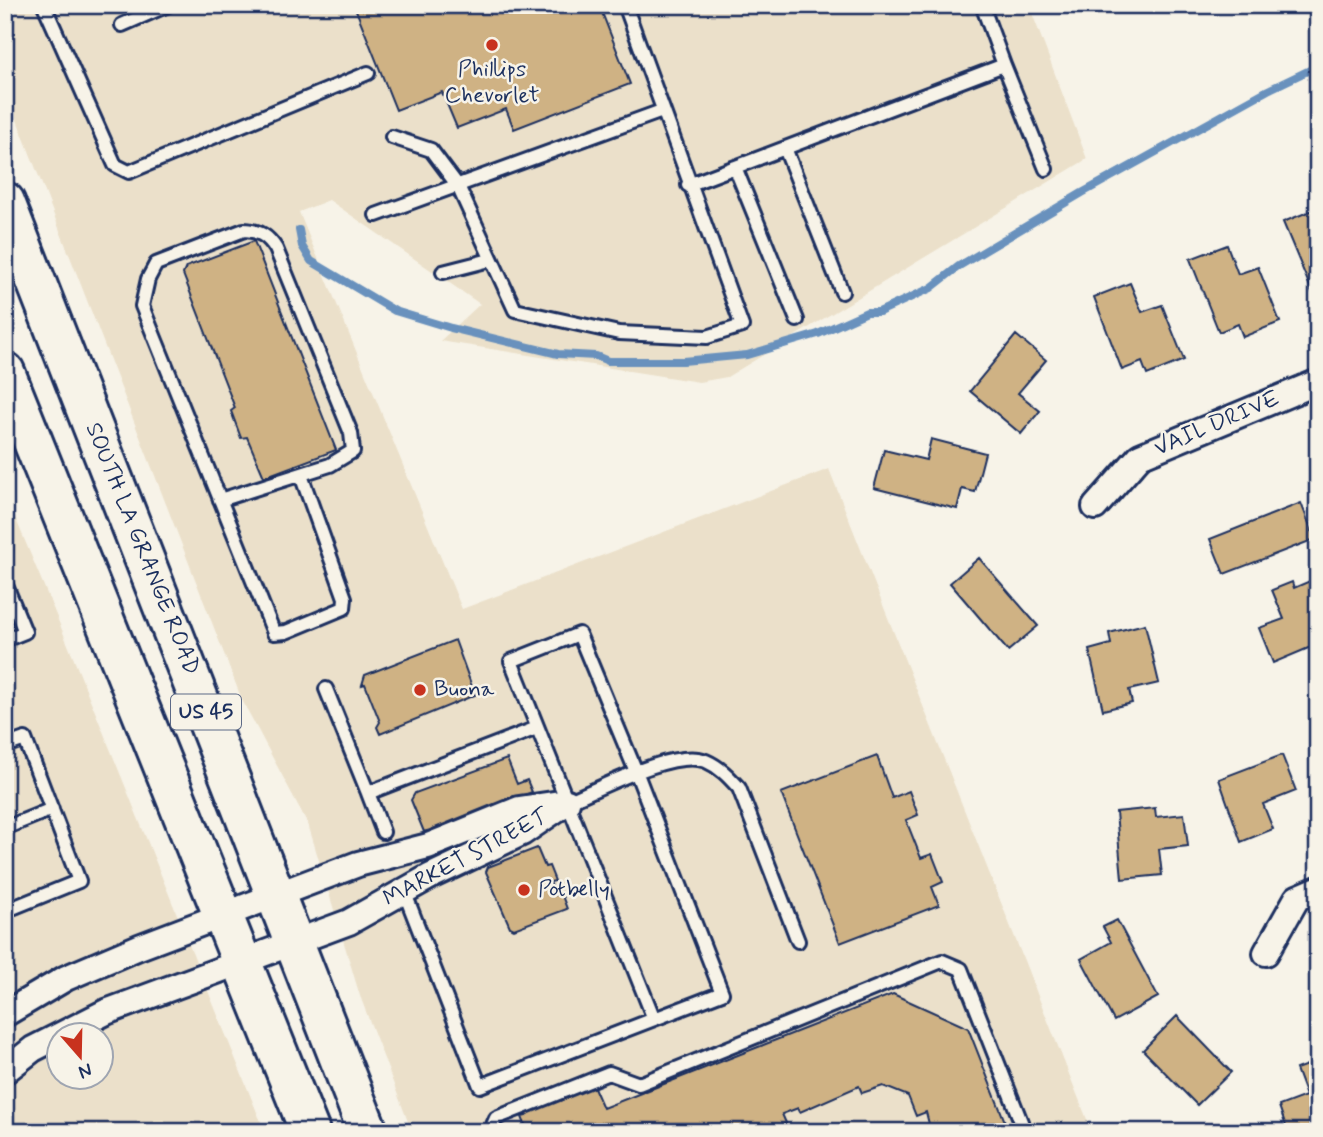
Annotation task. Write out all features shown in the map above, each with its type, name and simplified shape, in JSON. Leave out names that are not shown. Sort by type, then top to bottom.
[{"type":"main road","name":"SOUTH LA GRANGE ROAD","points":[[5,202],[368,1132]]},
{"type":"main road","name":"US 45","points":[[5,372],[310,1132]]},
{"type":"street","name":"VAIL DRIVE","points":[[1095,508],[1140,456],[1316,387]]},
{"type":"street","name":"MARKET STREET","points":[[5,1014],[65,978],[358,864],[428,846],[519,809],[567,802]]},
{"type":"street","name":"MARKET STREET","points":[[5,1070],[33,1049],[106,1012],[349,922],[404,891],[522,832],[567,802]]},
{"type":"street","points":[[1266,953],[1297,898],[1318,890]]},
{"type":"lane","points":[[44,5],[115,165],[129,172],[368,73]]},
{"type":"lane","points":[[122,25],[168,5]]},
{"type":"lane","points":[[392,137],[431,150],[458,186],[515,310],[619,333],[707,337],[742,326],[688,185],[625,5]]},
{"type":"lane","points":[[982,5],[1046,169]]},
{"type":"lane","points":[[688,185],[1004,65]]},
{"type":"lane","points":[[376,215],[662,111]]},
{"type":"lane","points":[[785,148],[842,292]]},
{"type":"lane","points":[[735,167],[797,320]]},
{"type":"lane","points":[[220,500],[301,475],[344,458],[353,451],[351,433],[292,283],[269,238],[256,231],[244,230],[156,264],[148,279],[142,306],[220,500],[274,633],[286,632],[344,608],[345,598],[301,475]]},
{"type":"lane","points":[[443,272],[490,260]]},
{"type":"lane","points":[[5,544],[5,551]]},
{"type":"lane","points":[[5,583],[24,632],[5,640]]},
{"type":"lane","points":[[404,891],[480,1086],[722,993],[638,774],[579,634],[511,661],[654,1019]]},
{"type":"lane","points":[[326,689],[383,832]]},
{"type":"lane","points":[[368,793],[537,729]]},
{"type":"lane","points":[[5,746],[25,738],[79,881],[5,911]]},
{"type":"lane","points":[[567,802],[671,760],[703,760],[724,772],[739,788],[798,941]]},
{"type":"lane","points":[[5,828],[52,809]]},
{"type":"lane","points":[[490,1132],[496,1118],[609,1073],[639,1084],[942,961],[961,970],[1025,1132]]},
{"type":"shaded area","points":[[5,5],[1029,5],[1087,159],[727,377],[699,382],[440,341],[480,304],[329,200],[299,212],[462,609],[829,469],[1092,1132],[412,1132],[360,996],[308,824],[242,700],[5,89]]},
{"type":"shaded area","points":[[5,493],[58,620],[265,1132],[5,1132]]},
{"type":"building","name":"Phillips Chevorlet","points":[[354,5],[599,5],[630,84],[514,129],[506,109],[457,128],[442,92],[396,110]]},
{"type":"building","points":[[1318,208],[1318,292],[1313,294],[1283,222]]},
{"type":"building","points":[[254,241],[336,450],[264,477],[247,437],[241,438],[231,411],[235,408],[183,274],[186,267]]},
{"type":"building","points":[[1227,245],[1238,274],[1258,267],[1280,322],[1243,337],[1238,324],[1219,332],[1190,259]]},
{"type":"building","points":[[1130,283],[1142,312],[1162,305],[1184,360],[1147,375],[1142,362],[1122,370],[1094,297]]},
{"type":"building","points":[[1016,335],[1046,360],[1018,393],[1040,411],[1021,434],[970,391]]},
{"type":"building","points":[[931,439],[985,453],[975,492],[962,489],[957,509],[874,488],[884,450],[926,460]]},
{"type":"building","points":[[1301,503],[1315,539],[1224,574],[1210,539]]},
{"type":"building","points":[[979,558],[1038,626],[1008,651],[950,583]]},
{"type":"building","points":[[1317,578],[1318,644],[1273,663],[1259,628],[1284,619],[1272,590],[1292,582],[1294,588]]},
{"type":"building","points":[[1145,624],[1159,683],[1129,690],[1132,703],[1103,710],[1089,650],[1111,644],[1109,633]]},
{"type":"building","name":"Buona","points":[[455,640],[475,695],[380,734],[377,727],[380,722],[365,684],[362,685],[365,675]]},
{"type":"building","points":[[1318,748],[1318,767],[1311,751]]},
{"type":"building","points":[[1282,755],[1296,791],[1263,804],[1273,829],[1241,842],[1219,779]]},
{"type":"building","points":[[877,756],[892,798],[909,791],[918,815],[906,820],[921,858],[932,854],[943,882],[932,887],[939,905],[840,943],[781,793]]},
{"type":"building","points":[[507,759],[517,784],[527,780],[532,792],[429,836],[427,831],[424,832],[411,800],[415,793]]},
{"type":"building","points":[[1155,808],[1156,817],[1184,814],[1188,846],[1159,849],[1162,875],[1122,879],[1116,812]]},
{"type":"building","name":"Potbelly","points":[[537,848],[555,881],[550,882],[555,895],[561,893],[567,909],[514,929],[510,927],[486,872],[488,867]]},
{"type":"building","points":[[1117,920],[1158,997],[1114,1021],[1081,959],[1111,942],[1103,927]]},
{"type":"building","points":[[893,994],[968,1028],[1009,1132],[931,1132],[926,1112],[916,1116],[908,1096],[883,1086],[862,1093],[859,1086],[800,1112],[798,1108],[782,1114],[786,1123],[770,1132],[528,1132],[522,1117],[526,1116],[525,1112],[593,1085],[603,1108]]},
{"type":"building","points":[[1177,1016],[1231,1072],[1197,1105],[1143,1050]]},
{"type":"building","points":[[1318,1061],[1318,1132],[1288,1132],[1279,1106],[1306,1096],[1296,1069]]},
{"type":"waterway","points":[[299,230],[302,246],[311,261],[395,311],[451,328],[558,354],[596,356],[608,361],[683,361],[747,355],[818,334],[867,312],[879,312],[931,288],[959,266],[1082,193],[1268,90],[1318,66]]},
{"type":"place","name":"Phillips Chevorlet","points":[[492,45]]},
{"type":"place","name":"Buona","points":[[420,690]]},
{"type":"place","name":"Potbelly","points":[[524,890]]}]
